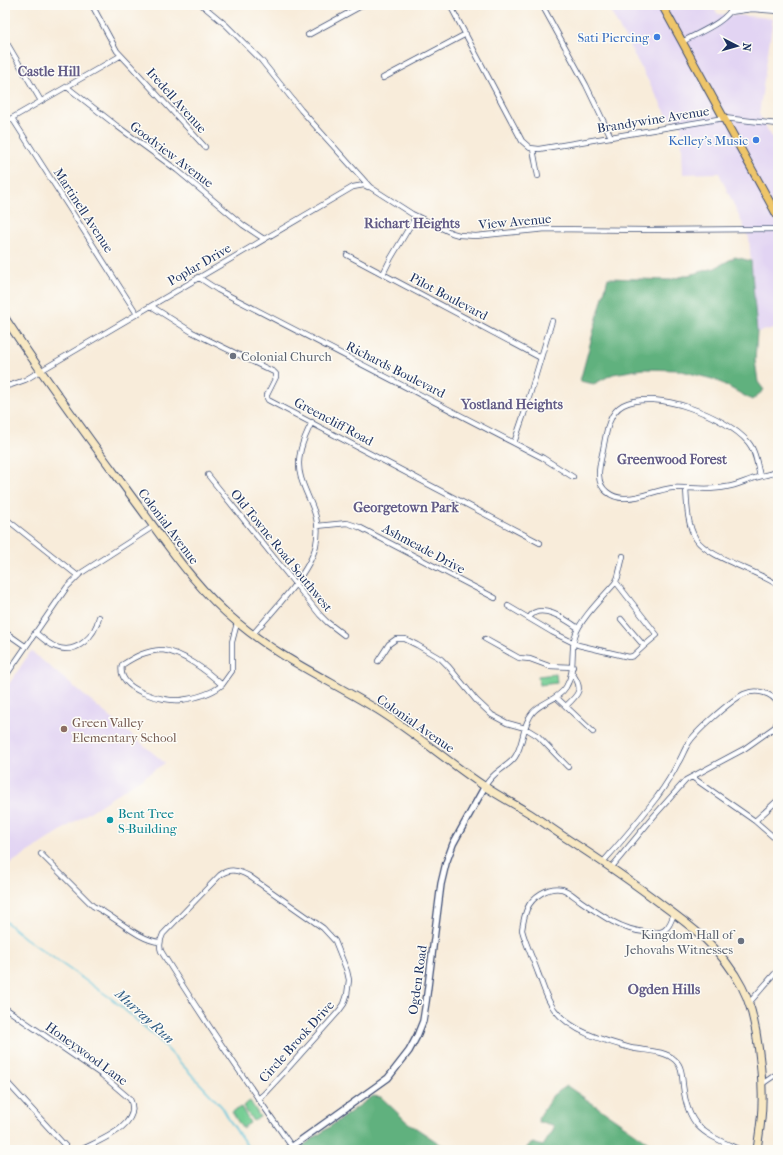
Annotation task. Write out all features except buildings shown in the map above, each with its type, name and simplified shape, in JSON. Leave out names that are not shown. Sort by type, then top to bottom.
[{"type":"main road","points":[[662,5],[778,217]]},
{"type":"main road","name":"Colonial Avenue","points":[[5,318],[40,371],[196,582],[214,602],[237,623],[252,635],[292,661],[398,723],[485,786],[531,814],[632,882],[707,939],[725,959],[737,978],[749,1003],[758,1045],[762,1084],[762,1114],[758,1150]]},
{"type":"street","points":[[5,122],[120,56],[92,5]]},
{"type":"street","name":"View Avenue","points":[[202,5],[226,25],[261,60],[301,110],[370,187],[393,203],[416,216],[452,233],[468,236],[546,229],[778,229]]},
{"type":"street","points":[[308,35],[362,5]]},
{"type":"street","points":[[450,5],[522,141],[533,149],[538,176]]},
{"type":"street","points":[[542,5],[586,85],[611,137]]},
{"type":"street","points":[[682,42],[725,18],[734,5]]},
{"type":"street","points":[[730,12],[752,8],[778,11]]},
{"type":"street","points":[[383,78],[466,34]]},
{"type":"street","points":[[5,40],[41,101]]},
{"type":"street","name":"Iredell Avenue","points":[[120,56],[134,68],[205,147]]},
{"type":"street","name":"Goodview Avenue","points":[[67,87],[177,170],[243,225],[264,239]]},
{"type":"street","name":"Martinell Avenue","points":[[12,118],[137,314]]},
{"type":"street","name":"Brandywine Avenue","points":[[533,149],[724,118],[778,124]]},
{"type":"street","name":"Poplar Drive","points":[[5,386],[19,383],[40,371],[353,187],[364,185],[370,187]]},
{"type":"street","points":[[383,274],[416,216]]},
{"type":"street","name":"Pilot Boulevard","points":[[347,254],[541,358]]},
{"type":"street","name":"Richards Boulevard","points":[[198,277],[218,290],[550,462],[573,477]]},
{"type":"street","name":"Greencliff Road","points":[[151,306],[192,332],[274,372],[276,377],[266,398],[540,543]]},
{"type":"street","points":[[514,443],[552,321]]},
{"type":"street","points":[[760,476],[756,457],[748,442],[730,427],[691,407],[671,402],[644,400],[622,405],[614,413],[606,433],[599,480],[604,489],[613,496],[626,498],[646,495],[667,489],[727,487],[760,476],[778,472]]},
{"type":"street","points":[[252,635],[295,584],[310,562],[314,553],[317,526],[314,508],[301,477],[300,469],[301,448],[312,422]]},
{"type":"street","name":"Old Towne Road Southwest","points":[[208,475],[320,615],[344,635]]},
{"type":"street","points":[[686,488],[690,524],[693,534],[700,544],[714,554],[753,571],[778,586]]},
{"type":"street","points":[[5,518],[78,576]]},
{"type":"street","name":"Ashmeade Drive","points":[[317,526],[347,523],[359,527],[495,598]]},
{"type":"street","points":[[5,677],[67,587],[78,576],[154,526]]},
{"type":"street","points":[[485,786],[491,778],[514,759],[528,719],[536,709],[556,697],[565,688],[572,673],[574,643],[578,628],[616,582],[623,556]]},
{"type":"street","points":[[508,606],[574,643],[629,657],[633,656],[656,635],[616,582]]},
{"type":"street","points":[[529,618],[536,611],[548,612],[578,628]]},
{"type":"street","points":[[35,632],[54,647],[71,649],[82,644],[92,635],[99,617]]},
{"type":"street","points":[[621,619],[644,646]]},
{"type":"street","points":[[222,685],[200,668],[169,650],[149,651],[133,657],[122,665],[120,670],[125,680],[135,689],[153,697],[180,700],[197,697],[222,685],[232,671],[232,642],[237,623]]},
{"type":"street","points":[[5,632],[25,646]]},
{"type":"street","points":[[378,661],[389,644],[394,640],[401,638],[430,652],[448,666],[476,700],[492,715],[507,724],[525,728],[538,736],[568,767]]},
{"type":"street","points":[[485,639],[519,658],[530,659],[549,666],[573,667]]},
{"type":"street","points":[[566,706],[576,697],[579,690],[579,684],[572,673]]},
{"type":"street","points":[[603,862],[643,816],[666,784],[688,743],[714,717],[744,694],[751,692],[758,691],[771,695],[778,704]]},
{"type":"street","points":[[556,697],[593,732]]},
{"type":"street","points":[[611,868],[681,786],[692,777],[744,749],[776,726],[778,720]]},
{"type":"street","points":[[692,777],[755,820],[778,841]]},
{"type":"street","name":"Ogden Road","points":[[290,1148],[384,1082],[399,1064],[414,1041],[423,1021],[441,884],[446,863],[453,844],[485,786]]},
{"type":"street","points":[[755,820],[778,800]]},
{"type":"street","points":[[41,854],[94,906],[103,910],[146,939],[154,942],[160,942]]},
{"type":"street","name":"Circle Brook Drive","points":[[258,1099],[290,1066],[344,1004],[349,988],[349,980],[335,941],[323,928],[241,872],[232,870],[220,875],[162,934],[160,942],[161,951],[200,1014],[290,1148]]},
{"type":"street","points":[[674,913],[670,926],[664,930],[652,933],[634,931],[620,926],[564,890],[552,889],[542,893],[532,901],[527,910],[522,930],[548,998],[560,1016],[572,1026],[614,1043],[665,1054],[673,1058],[678,1063],[682,1075],[686,1106],[690,1116],[697,1126],[714,1138],[740,1150]]},
{"type":"street","points":[[749,1003],[778,970]]},
{"type":"street","name":"Honeywood Lane","points":[[5,1008],[102,1075],[130,1099],[133,1112],[130,1119],[121,1128],[81,1150]]},
{"type":"street","points":[[762,1084],[778,1073]]},
{"type":"street","points":[[5,1080],[69,1150]]},
{"type":"shaded area","points":[[607,5],[711,5],[718,14],[773,18],[759,114],[778,149],[778,328],[757,332],[749,238],[719,173],[683,174],[681,120],[669,119]]},
{"type":"shaded area","name":"Green Valley Elementary School","points":[[31,651],[165,763],[5,867],[5,690]]},
{"type":"green space","points":[[735,257],[751,261],[757,332],[755,360],[758,382],[764,390],[752,400],[716,380],[678,370],[643,369],[613,374],[594,384],[580,381],[608,278],[669,280],[715,268]]},
{"type":"green space","points":[[556,674],[557,683],[539,685],[538,676]]},
{"type":"green space","points":[[567,1086],[660,1150],[526,1150],[528,1146],[533,1143],[543,1146],[554,1129],[553,1125],[539,1122],[538,1119],[553,1095]]},
{"type":"green space","points":[[373,1096],[381,1097],[407,1122],[449,1150],[297,1150]]},
{"type":"green space","points":[[250,1101],[260,1117],[253,1121],[243,1106]]},
{"type":"green space","points":[[241,1107],[250,1123],[242,1128],[232,1112]]},
{"type":"waterway","name":"Murray Run","points":[[5,921],[25,938],[112,999],[156,1037],[222,1107],[250,1150]]},
{"type":"place","name":"Sati Piercing","points":[[657,37]]},
{"type":"place","name":"Kelley's Music","points":[[756,140]]},
{"type":"place","name":"Colonial Church","points":[[233,356]]},
{"type":"place","name":"Green Valley Elementary School","points":[[64,729]]},
{"type":"place","name":"Bent Tree S-Building","points":[[110,820]]},
{"type":"place","name":"Kingdom Hall of Jehovahs Witnesses","points":[[741,941]]},
{"type":"district","name":"Castle Hill","points":[[49,71]]},
{"type":"district","name":"Richart Heights","points":[[412,223]]},
{"type":"district","name":"Yostland Heights","points":[[512,404]]},
{"type":"district","name":"Greenwood Forest","points":[[672,459]]},
{"type":"district","name":"Georgetown Park","points":[[406,507]]},
{"type":"district","name":"Ogden Hills","points":[[664,989]]}]
